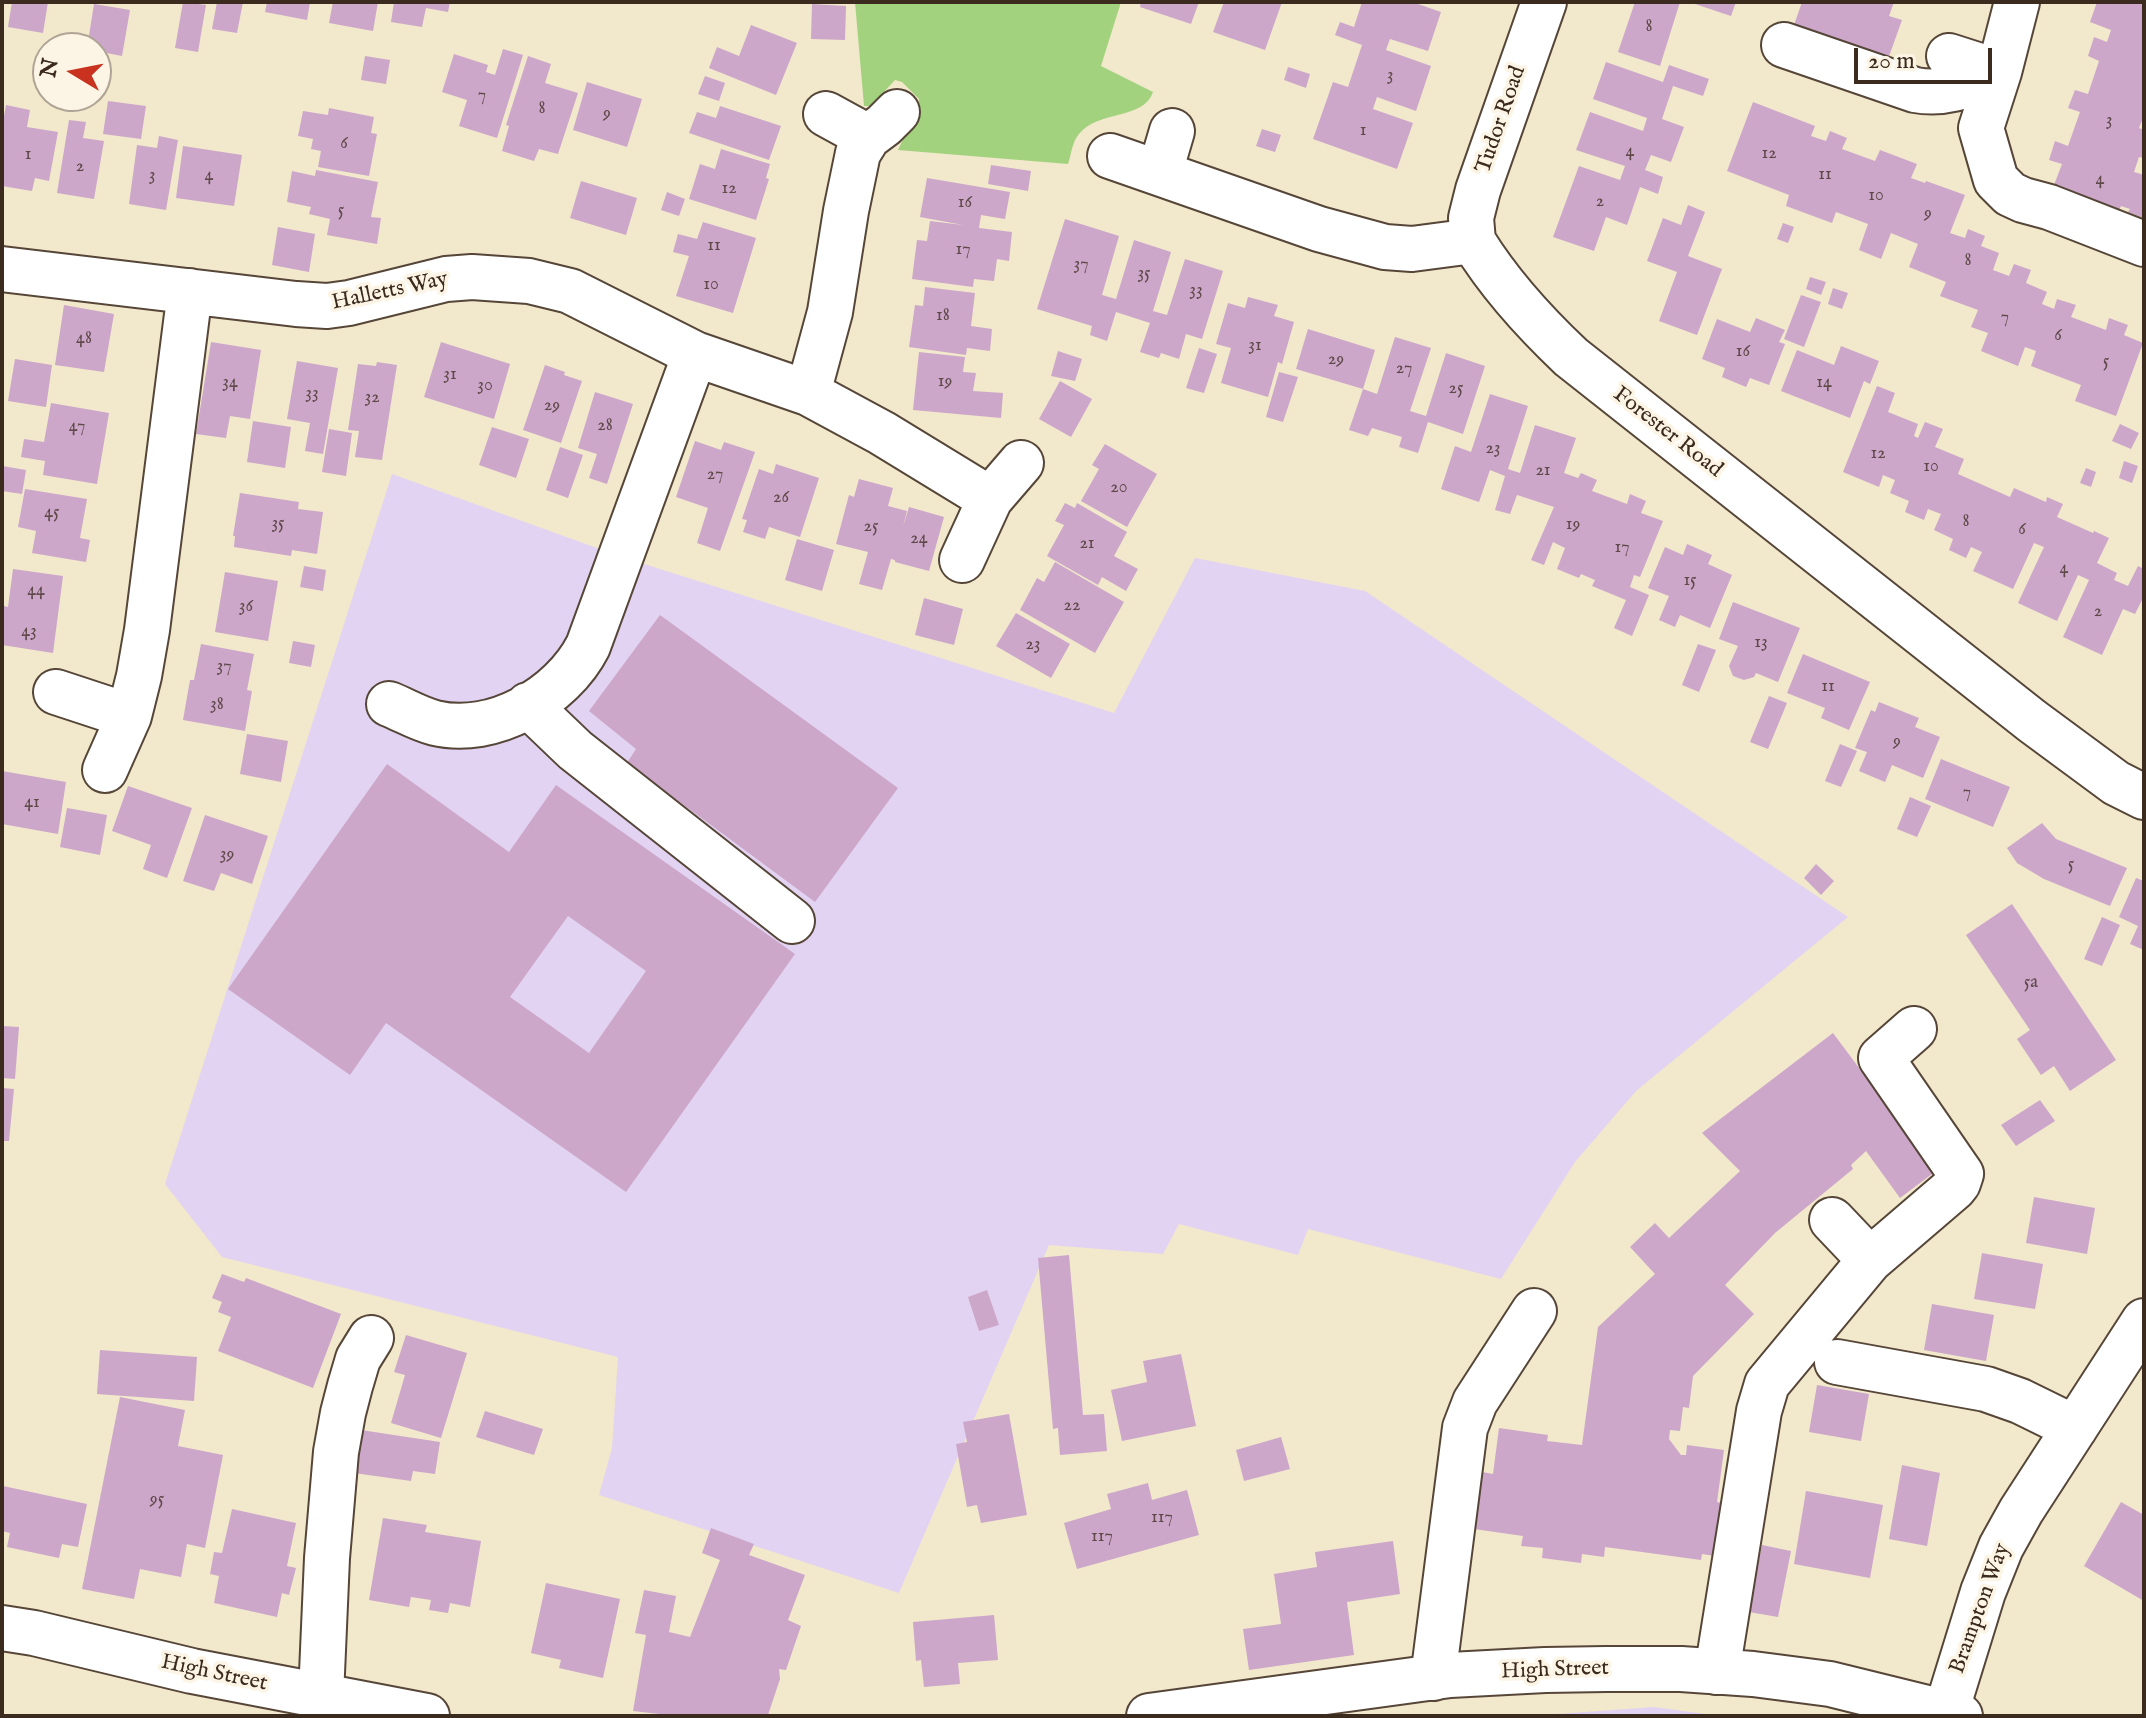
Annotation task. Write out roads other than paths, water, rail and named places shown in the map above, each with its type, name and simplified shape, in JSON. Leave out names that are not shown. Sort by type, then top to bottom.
[{"type":"street","name":"Tudor Road","points":[[1473,241],[1471,218],[1478,190],[1544,2]]},
{"type":"street","points":[[2017,2],[1981,128],[1996,180],[2010,194],[2144,244]]},
{"type":"street","points":[[1784,45],[1930,93],[1948,92],[1999,72]]},
{"type":"street","points":[[1949,56],[1999,72]]},
{"type":"street","points":[[808,393],[830,312],[853,168],[858,153],[882,124],[826,114]]},
{"type":"street","points":[[1160,172],[1172,131]]},
{"type":"street","points":[[1110,156],[1319,229],[1385,247],[1412,249],[1473,241]]},
{"type":"street","name":"Forester Road","points":[[1473,241],[1519,304],[1571,357],[2032,721],[2116,783],[2144,797]]},
{"type":"street","name":"Halletts Way","points":[[2,269],[327,306],[446,279],[472,277],[529,281],[570,291],[695,354],[808,393],[882,433],[990,499]]},
{"type":"street","points":[[105,770],[129,716],[139,676],[190,291]]},
{"type":"street","points":[[389,704],[435,723],[479,725],[528,705],[572,672],[588,646],[695,354]]},
{"type":"street","points":[[962,560],[990,499],[1021,463]]},
{"type":"street","points":[[56,692],[129,716]]},
{"type":"street","points":[[528,705],[575,750],[792,921]]},
{"type":"street","points":[[1717,1672],[1767,1384],[1870,1260],[1954,1188],[1961,1174],[1881,1058],[1914,1029]]},
{"type":"street","points":[[1832,1220],[1870,1260]]},
{"type":"street","points":[[1433,1678],[1465,1428],[1475,1402],[1534,1311]]},
{"type":"street","name":"Brampton Way","points":[[1953,1714],[1983,1592],[2001,1547],[2144,1321]]},
{"type":"street","points":[[327,1704],[328,1545],[336,1452],[358,1359],[371,1338]]},
{"type":"street","points":[[1837,1362],[1986,1389],[2020,1401],[2075,1428]]},
{"type":"street","name":"High Street","points":[[2,1628],[34,1633],[327,1704],[427,1716]]},
{"type":"street","name":"High Street","points":[[1149,1716],[1450,1675],[1666,1669],[1830,1684],[1953,1714]]}]
